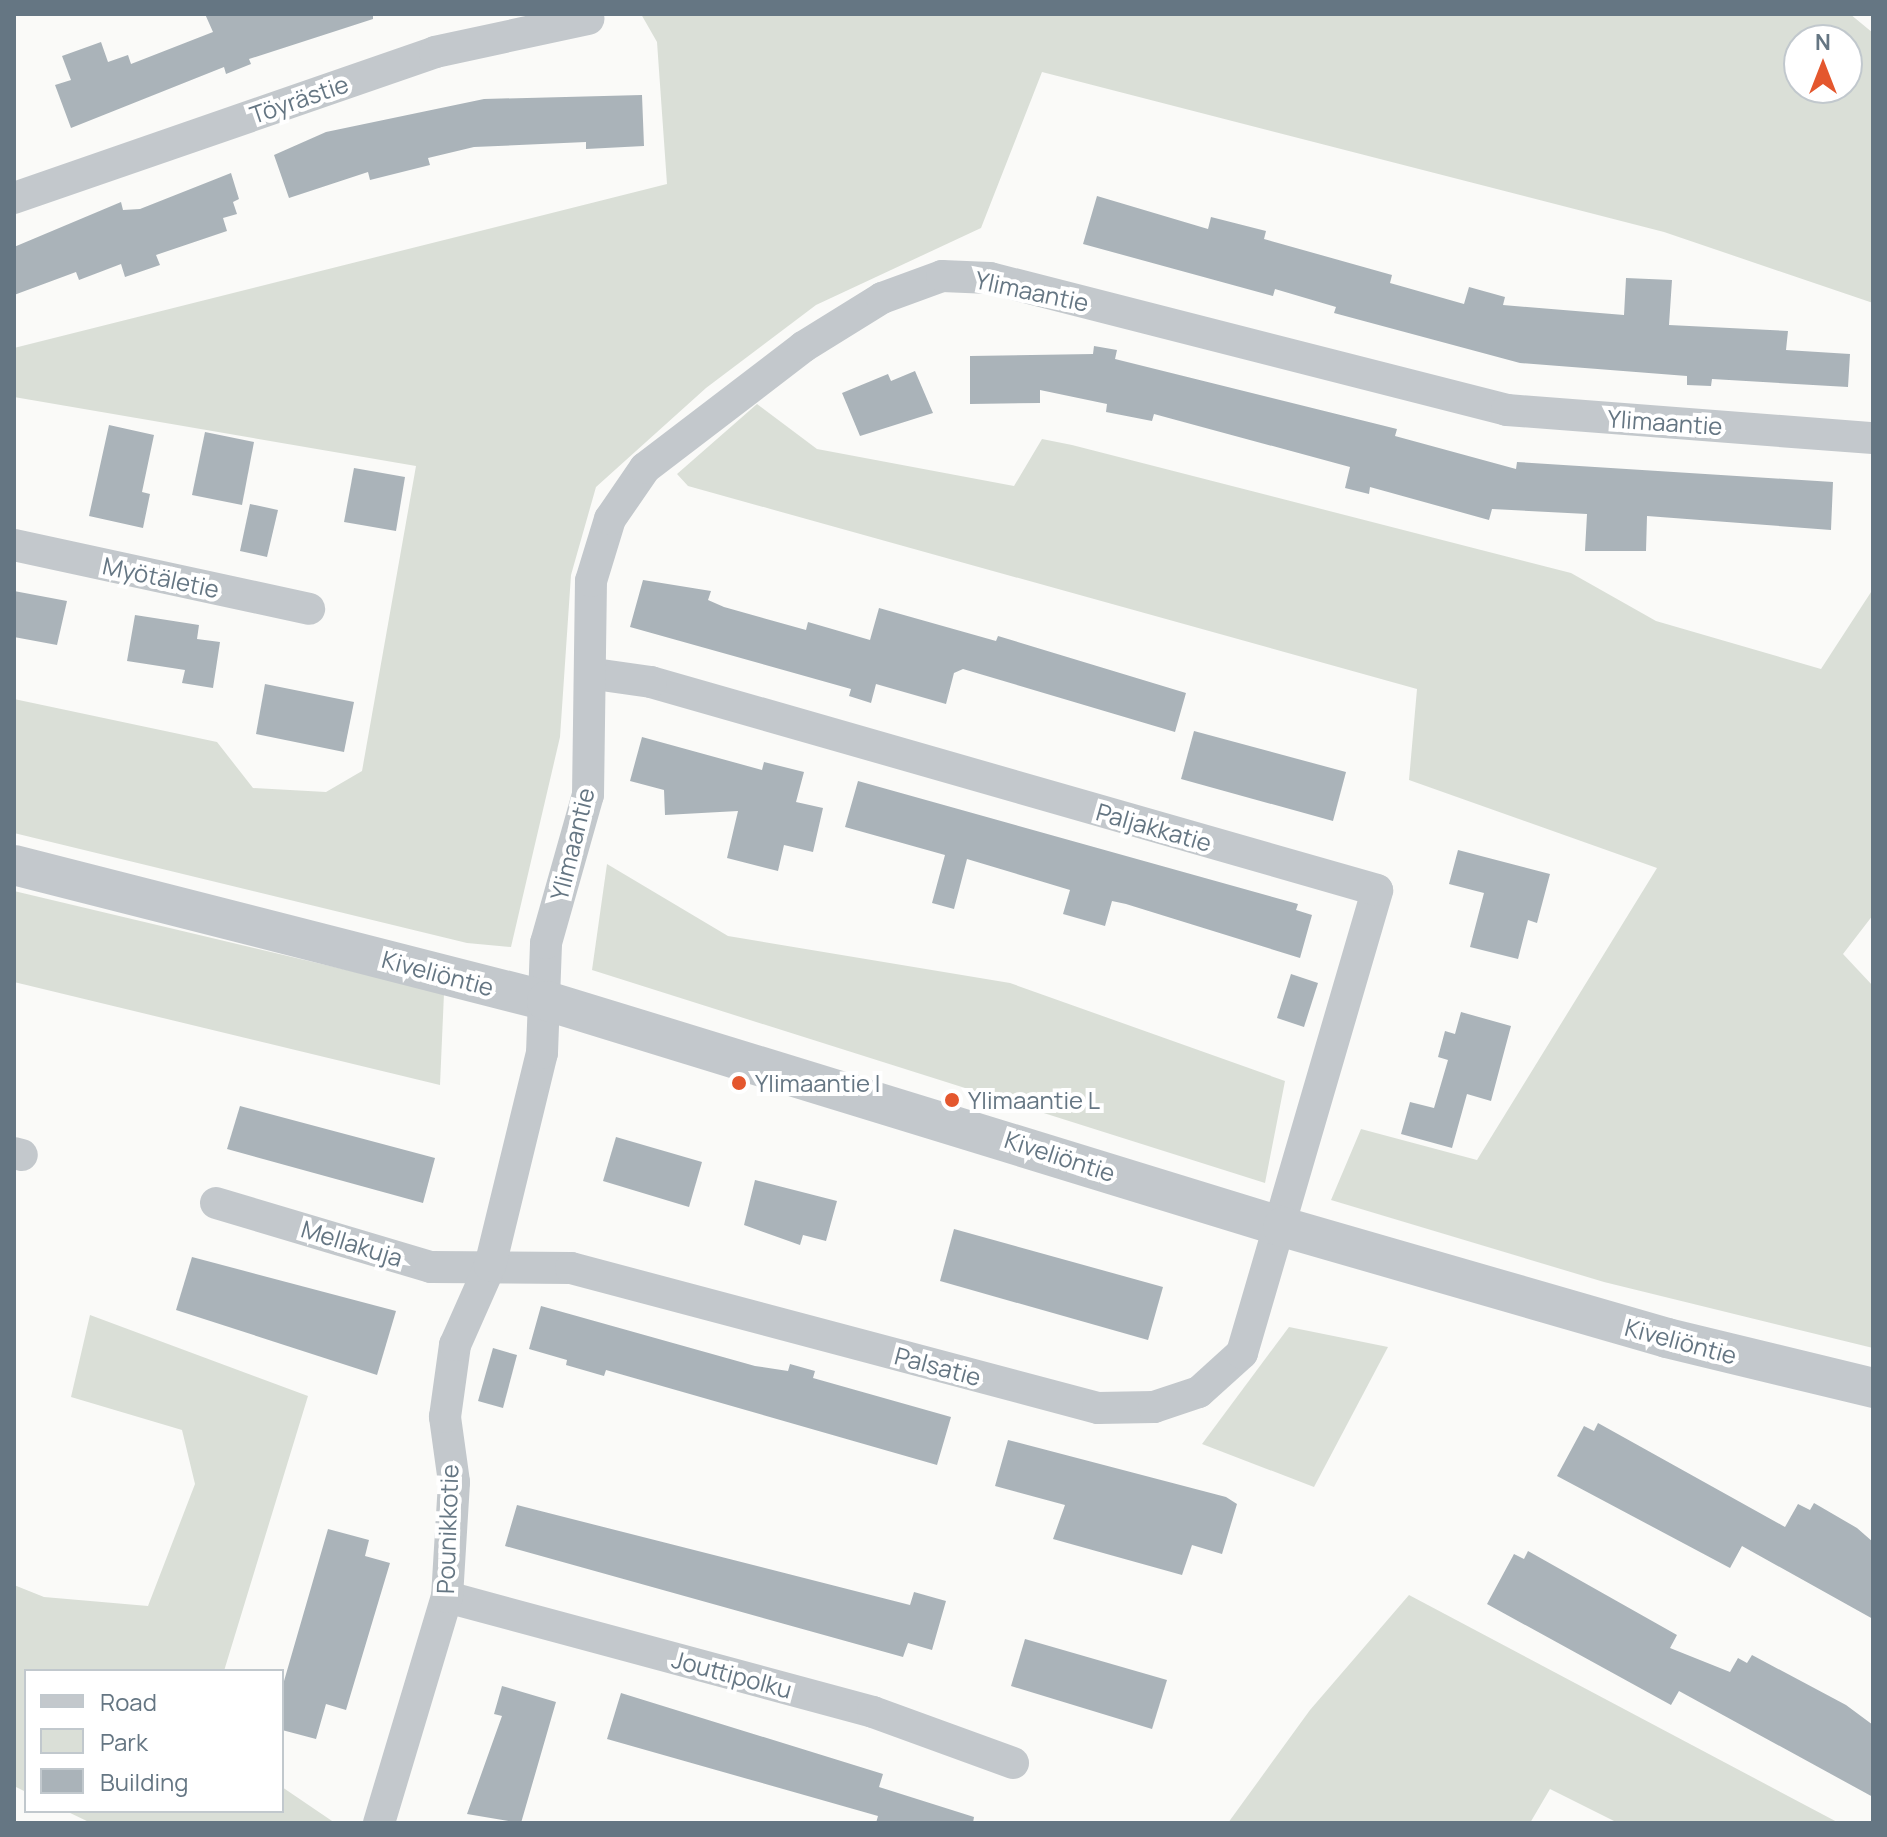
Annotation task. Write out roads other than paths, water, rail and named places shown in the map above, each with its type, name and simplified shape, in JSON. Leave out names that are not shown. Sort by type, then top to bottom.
[{"type":"street","name":"Töyrästie","points":[[14,198],[435,52],[588,19]]},
{"type":"street","name":"Ylimaantie","points":[[547,1001],[546,943],[588,795],[595,674],[591,581],[610,519],[645,468],[803,347],[882,298],[942,276],[990,278],[1507,410],[1873,438]]},
{"type":"street","name":"Myötäletie","points":[[14,545],[309,609]]},
{"type":"street","name":"Paljakkatie","points":[[595,674],[651,682],[1377,890],[1283,1227]]},
{"type":"street","name":"Kiveliöntie","points":[[14,865],[547,1001],[1283,1227],[1682,1342],[1873,1388]]},
{"type":"street","name":"Pounikkotie","points":[[379,1823],[447,1597],[454,1482],[445,1417],[455,1345],[490,1266],[542,1053],[547,1001]]},
{"type":"street","name":"Mellakuja","points":[[216,1203],[431,1267],[490,1266]]},
{"type":"street","name":"Palsatie","points":[[490,1266],[571,1268],[1098,1408],[1154,1407],[1199,1392],[1242,1353],[1283,1227]]},
{"type":"street","name":"Jouttipolku","points":[[447,1597],[873,1712],[1013,1763]]},
{"type":"place","name":"Ylimaantie I","points":[[739,1083]]},
{"type":"place","name":"Ylimaantie L","points":[[952,1100]]}]
